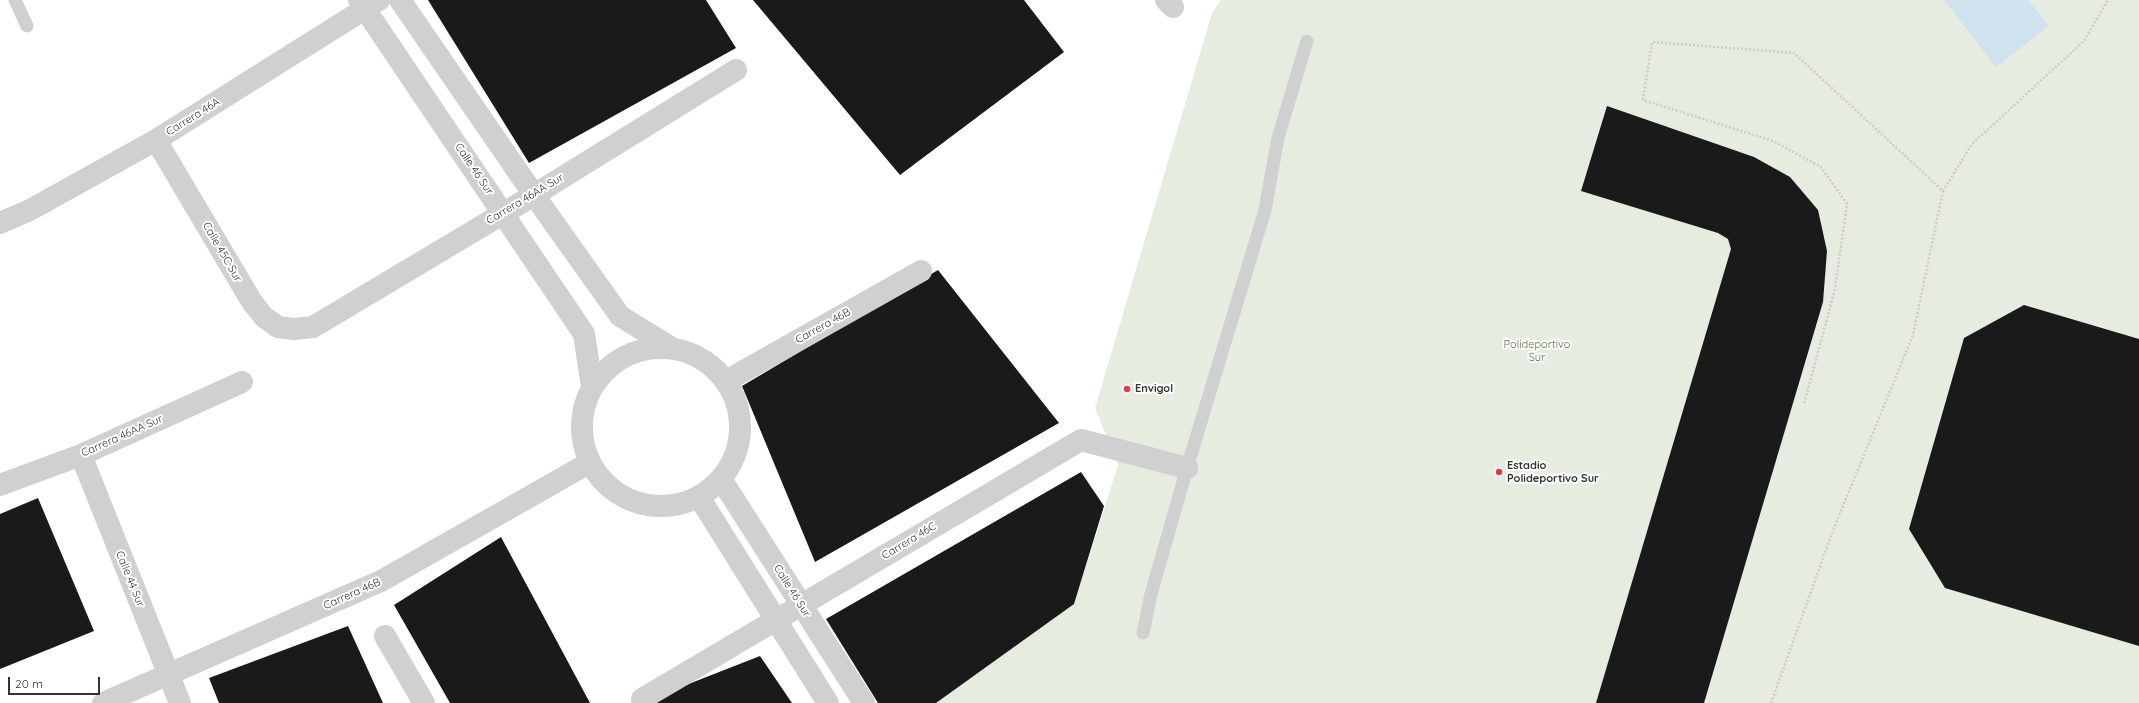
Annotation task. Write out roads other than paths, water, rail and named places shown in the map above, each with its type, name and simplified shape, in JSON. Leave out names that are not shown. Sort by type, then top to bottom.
[{"type":"street","points":[[400,0],[534,195],[620,316],[672,348],[693,354],[711,365],[726,381],[736,400],[740,420],[740,435],[733,462],[721,480],[699,497],[679,505],[658,507],[637,503],[618,494],[602,480],[589,463],[583,444],[581,424],[583,405],[592,387],[603,372],[617,360],[635,352],[647,349],[672,348]]},
{"type":"street","name":"Carrera 46A","points":[[0,223],[30,210],[156,140],[368,3]]},
{"type":"street","name":"Calle 46 Sur","points":[[368,3],[584,334],[592,387]]},
{"type":"street","name":"Carrera 46AA Sur","points":[[314,327],[503,212],[534,195],[736,70]]},
{"type":"street","name":"Calle 45C Sur","points":[[156,140],[252,302],[264,317],[278,327],[314,327]]},
{"type":"street","name":"Carrera 46B","points":[[726,381],[921,271]]},
{"type":"street","name":"Carrera 46AA Sur","points":[[0,485],[81,455],[242,382]]},
{"type":"street","name":"Carrera 46C","points":[[642,699],[1081,440],[1187,468]]},
{"type":"street","name":"Calle 44 Sur","points":[[81,455],[180,703]]},
{"type":"street","name":"Carrera 46B","points":[[103,703],[381,581],[589,463]]},
{"type":"street","name":"Calle 46 Sur","points":[[721,480],[864,703]]},
{"type":"street","points":[[699,497],[828,703]]},
{"type":"street","points":[[385,636],[424,703]]},
{"type":"lane","points":[[15,0],[27,26]]},
{"type":"lane","points":[[1143,634],[1151,594],[1187,468],[1265,210],[1278,138],[1307,41]]},
{"type":"water","points":[[1944,0],[2028,0],[2049,26],[1996,67]]},
{"type":"place","name":"Envigol","points":[[1127,389]]},
{"type":"place","name":"Estadio Polideportivo Sur","points":[[1499,472]]},
{"type":"park label","name":"Polideportivo Sur","points":[[1537,351]]}]
